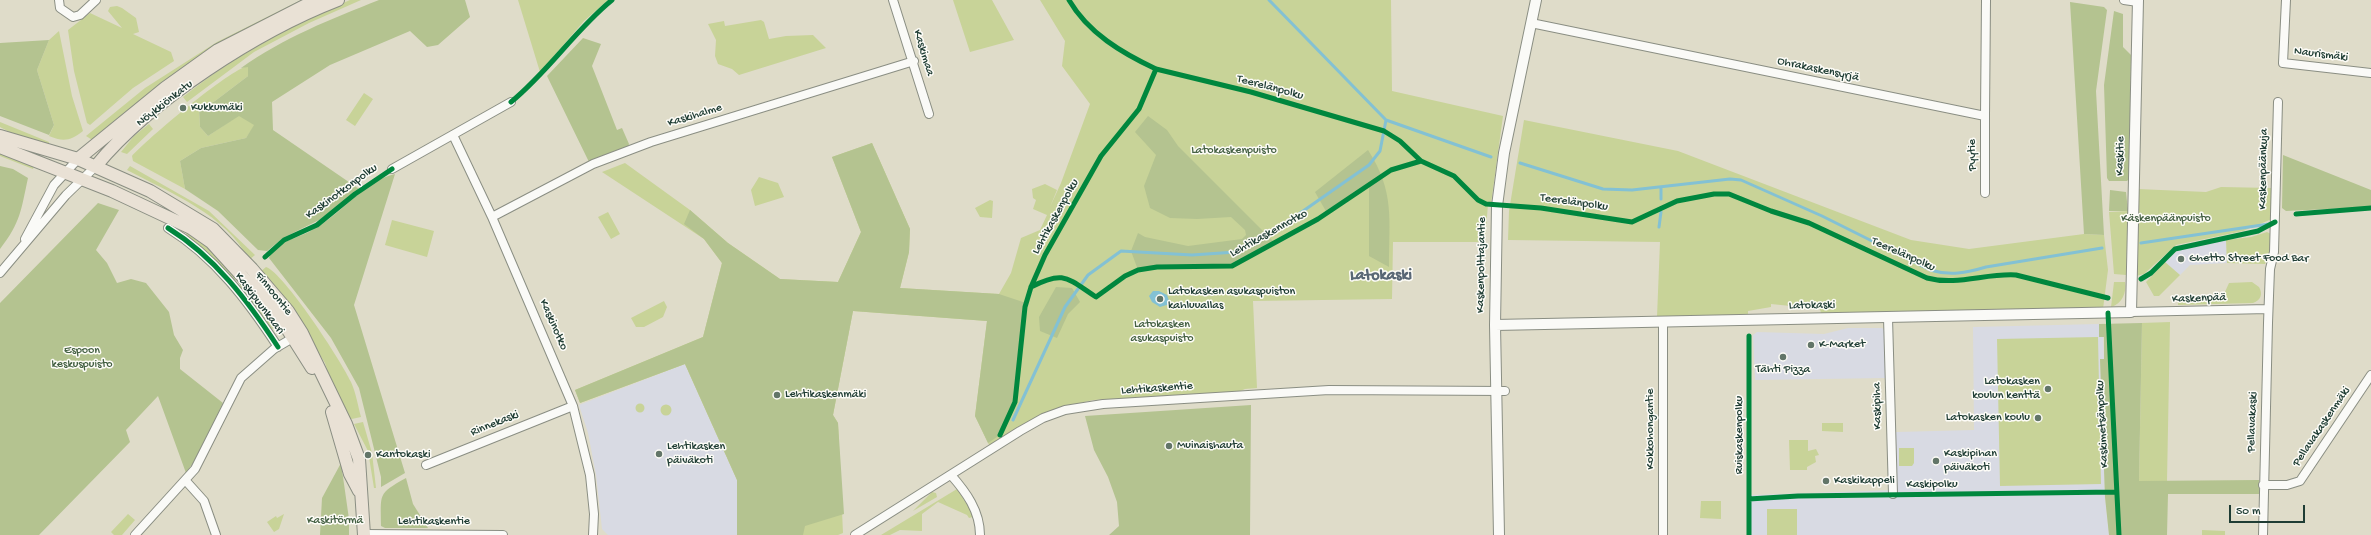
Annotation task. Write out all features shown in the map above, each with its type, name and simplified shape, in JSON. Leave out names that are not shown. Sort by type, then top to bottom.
[{"type":"main road","name":"Nöykkiönkatu","points":[[78,159],[165,88],[218,50],[316,0]]},
{"type":"main road","name":"Nöykkiönkatu","points":[[96,166],[125,136],[170,98],[225,59],[278,28],[338,0]]},
{"type":"main road","name":"Finnoontie","points":[[0,136],[78,159],[150,190],[213,229],[252,269],[288,311],[298,335],[326,380],[359,459],[364,534]]},
{"type":"main road","name":"Finnoontie","points":[[0,147],[83,179],[190,228],[211,242],[250,283],[281,319],[298,335]]},
{"type":"street","points":[[59,0],[60,8],[67,15],[73,17],[80,14],[96,0]]},
{"type":"street","name":"Kaskimaa","points":[[893,0],[914,61],[929,114]]},
{"type":"street","name":"Kaskenpolttajantie","points":[[1499,535],[1500,391],[1495,325],[1496,206],[1504,153],[1536,0]]},
{"type":"street","points":[[1986,0],[1986,116]]},
{"type":"street","points":[[2124,0],[2138,1]]},
{"type":"street","name":"Naurismäki","points":[[2286,0],[2283,63],[2371,73]]},
{"type":"street","name":"Kaskitie","points":[[2131,312],[2138,1]]},
{"type":"street","name":"Ohrakaskensyrjä","points":[[1531,23],[1986,116]]},
{"type":"street","name":"Kaskihalme","points":[[492,217],[593,164],[651,142],[914,61]]},
{"type":"street","points":[[392,169],[511,102]]},
{"type":"street","name":"Kaskenpäänkuja","points":[[2268,309],[2270,268],[2274,244],[2278,102]]},
{"type":"street","name":"Pyytie","points":[[1985,193],[1986,116]]},
{"type":"street","name":"Kaskinotko","points":[[453,135],[492,217],[573,406],[590,475],[594,514],[593,535]]},
{"type":"street","name":"Nöykkiönkatu","points":[[21,247],[34,218],[54,185],[78,159]]},
{"type":"street","name":"Nöykkiönkatu","points":[[0,273],[21,247],[96,166]]},
{"type":"street","name":"Kaskipuunkaari","points":[[168,228],[188,240],[230,281],[278,347]]},
{"type":"street","name":"Kaskenpää","points":[[2131,312],[2268,309]]},
{"type":"street","name":"Pellavakaski","points":[[2263,535],[2268,309]]},
{"type":"street","name":"Latokaski","points":[[1495,325],[1663,323],[2131,312]]},
{"type":"street","name":"Kaskipiha","points":[[1888,318],[1893,494]]},
{"type":"street","name":"Kokkohongantie","points":[[1663,323],[1663,535]]},
{"type":"street","name":"Kaskipuunkaari","points":[[135,535],[186,480],[203,456],[242,378],[278,347],[298,335]]},
{"type":"street","name":"Pellavakaskenmäki","points":[[2263,485],[2286,485],[2300,481],[2371,375]]},
{"type":"street","name":"Lehtikaskentie","points":[[855,535],[1020,431],[1043,418],[1065,410],[1110,404],[1324,390],[1500,391]]},
{"type":"street","name":"Rinnekaski","points":[[426,465],[573,406]]},
{"type":"street","points":[[951,475],[968,496],[978,519],[980,535]]},
{"type":"street","points":[[186,480],[204,501],[216,535]]},
{"type":"street","name":"Lehtikaskentie","points":[[364,534],[502,535]]},
{"type":"shaded area","points":[[2226,240],[2227,263],[2190,265],[2180,275],[2165,262],[2177,251]]},
{"type":"shaded area","name":"Latokasken koulu","points":[[2099,324],[2099,337],[2103,337],[2104,359],[2100,359],[2105,497],[2109,535],[1751,535],[1749,499],[1752,495],[1897,490],[1896,432],[1974,430],[1973,327]]},
{"type":"shaded area","points":[[1848,328],[1882,328],[1885,330],[1885,378],[1755,380],[1753,335],[1757,332],[1824,334]]},
{"type":"shaded area","name":"Lehtikasken päiväkoti","points":[[685,364],[737,480],[737,535],[608,535],[602,529],[596,475],[588,433],[579,405]]},
{"type":"green space","points":[[301,0],[310,0],[94,141],[86,136],[145,88],[217,42]]},
{"type":"green space","points":[[350,0],[361,0],[309,23],[254,52],[187,102],[183,97],[202,82],[242,55],[284,31]]},
{"type":"green space","points":[[379,0],[465,0],[470,17],[438,45],[427,47],[410,31],[330,65],[272,102],[273,130],[359,189],[321,219],[283,238],[267,251],[258,250],[218,211],[185,189],[180,161],[201,148],[246,138],[254,125],[239,116],[208,136],[200,127],[199,109],[215,101],[248,76],[248,67],[241,68],[257,57],[290,38],[343,14]]},
{"type":"green space","points":[[518,0],[608,0],[584,21],[540,72]]},
{"type":"green space","points":[[953,0],[992,0],[1014,40],[970,52]]},
{"type":"green space","name":"Latokaskenpuisto","points":[[1040,0],[1391,0],[1392,91],[1503,116],[1491,204],[1488,204],[1485,242],[1393,242],[1392,299],[1253,301],[1257,388],[1245,389],[1238,392],[1093,400],[1068,406],[990,447],[975,416],[987,321],[853,311],[833,415],[838,423],[843,533],[838,535],[737,535],[737,480],[685,364],[580,403],[575,390],[703,337],[722,263],[704,239],[602,172],[625,163],[690,210],[728,243],[780,279],[838,282],[861,232],[832,157],[872,143],[910,229],[909,252],[900,288],[999,294],[1011,273],[1021,238],[1040,230],[1047,215],[1033,209],[1036,200],[1033,198],[1032,189],[1045,184],[1057,190],[1050,207],[1061,183],[1090,104],[1062,66],[1065,41]]},
{"type":"green space","points":[[2070,2],[2104,7],[2107,10],[2096,91],[2104,235],[2084,234]]},
{"type":"green space","points":[[117,6],[136,18],[139,32],[133,34],[171,52],[174,61],[133,88],[90,125],[87,123],[74,71],[68,30],[90,13],[122,28],[108,11],[110,7]]},
{"type":"green space","points":[[2114,11],[2123,14],[2123,47],[2131,55],[2129,179],[2127,181],[2109,181],[2107,178],[2104,85]]},
{"type":"green space","points":[[761,20],[764,22],[769,39],[786,36],[813,35],[826,48],[739,75],[732,69],[718,64],[715,56],[716,40],[708,24],[724,21],[725,26]]},
{"type":"green space","points":[[59,31],[72,96],[83,131],[75,137],[67,140],[49,136],[54,125],[37,70],[49,40]]},
{"type":"green space","points":[[583,38],[601,44],[592,66],[617,130],[622,128],[629,144],[626,152],[589,162],[547,76]]},
{"type":"green space","points":[[49,40],[37,70],[54,125],[49,135],[0,116],[0,43]]},
{"type":"green space","points":[[248,66],[248,76],[215,101],[199,109],[200,127],[208,136],[239,115],[255,125],[246,138],[201,148],[180,161],[185,189],[133,161],[132,156],[170,121],[224,79],[238,70]]},
{"type":"green space","points":[[364,93],[373,99],[355,126],[346,120]]},
{"type":"green space","points":[[1148,116],[1167,130],[1178,146],[1276,244],[1232,266],[1157,267],[1138,270],[1131,251],[1138,233],[1145,237],[1188,246],[1242,239],[1246,235],[1245,230],[1231,217],[1197,219],[1170,218],[1150,208],[1144,186],[1156,155],[1135,132]]},
{"type":"green space","points":[[1524,120],[1678,151],[1911,240],[1969,249],[2084,234],[2104,235],[2108,270],[2103,309],[1821,313],[1820,309],[1771,304],[1771,307],[1748,311],[1748,315],[1657,317],[1660,242],[1508,240],[1509,211]]},
{"type":"green space","points":[[0,122],[49,142],[49,145],[17,136],[0,127]]},
{"type":"green space","points":[[149,124],[153,129],[127,154],[121,152],[134,136]]},
{"type":"green space","points":[[872,143],[910,229],[909,252],[900,288],[999,294],[1026,303],[1015,402],[1000,435],[988,443],[975,416],[987,321],[853,311],[833,415],[838,423],[844,514],[805,526],[803,535],[737,535],[737,480],[685,364],[580,403],[575,390],[703,337],[722,263],[704,239],[684,224],[690,210],[728,243],[780,279],[838,282],[861,232],[832,157]]},
{"type":"green space","points":[[1368,150],[1377,165],[1387,193],[1389,206],[1389,267],[1369,256],[1369,185],[1327,213],[1315,192]]},
{"type":"green space","points":[[0,153],[34,166],[33,169],[0,156]]},
{"type":"green space","points":[[2283,155],[2371,190],[2371,207],[2286,211],[2282,208]]},
{"type":"green space","points":[[0,166],[13,169],[28,178],[22,207],[16,223],[7,240],[0,249]]},
{"type":"green space","points":[[130,166],[209,211],[255,255],[249,260],[239,244],[212,217],[178,196],[127,170]]},
{"type":"green space","points":[[395,174],[354,305],[405,473],[381,487],[381,477],[359,388],[331,338],[269,258],[272,252],[288,240],[308,232],[324,223],[363,190],[384,178]]},
{"type":"green space","points":[[759,177],[778,183],[784,197],[755,206],[751,190]]},
{"type":"green space","name":"Käskenpäänpuisto","points":[[2221,187],[2272,188],[2272,219],[2243,231],[2176,245],[2144,274],[2136,276],[2138,189],[2206,192]]},
{"type":"green space","points":[[2110,190],[2126,192],[2128,211],[2109,211]]},
{"type":"green space","points":[[990,200],[993,201],[992,218],[980,217],[975,208]]},
{"type":"green space","name":"Espoon keskuspuisto","points":[[98,203],[119,210],[96,250],[107,263],[117,283],[131,279],[146,283],[169,312],[174,335],[183,350],[180,358],[180,369],[223,403],[199,454],[186,473],[158,396],[126,430],[130,442],[39,535],[0,535],[0,303]]},
{"type":"green space","points":[[2128,211],[2126,275],[2114,274],[2109,212]]},
{"type":"green space","points":[[608,212],[620,234],[611,239],[598,217]]},
{"type":"green space","points":[[392,220],[434,231],[427,257],[385,245]]},
{"type":"green space","points":[[187,231],[193,234],[240,277],[234,280],[186,234]]},
{"type":"green space","points":[[2267,232],[2271,234],[2269,257],[2265,264],[2227,263],[2226,240],[2251,237]]},
{"type":"green space","points":[[2165,262],[2180,275],[2159,296],[2154,296],[2146,282]]},
{"type":"green space","points":[[266,267],[286,285],[325,338],[353,386],[361,417],[347,420],[335,395],[325,363],[295,316],[260,272]]},
{"type":"green space","points":[[243,280],[264,304],[282,330],[279,334],[275,329],[268,328],[239,287]]},
{"type":"green space","points":[[2114,282],[2125,282],[2125,290],[2121,300],[2111,307]]},
{"type":"green space","points":[[2252,282],[2259,287],[2261,292],[2259,298],[2253,303],[2178,305],[2178,297],[2224,294],[2229,283]]},
{"type":"green space","points":[[1056,287],[1072,288],[1080,302],[1068,314],[1057,338],[1040,331],[1039,317]]},
{"type":"green space","points":[[664,301],[667,307],[663,317],[644,327],[636,327],[631,318]]},
{"type":"green space","points":[[2170,322],[2167,481],[2139,481],[2142,323]]},
{"type":"green space","points":[[2142,323],[2139,481],[2259,480],[2259,494],[2168,494],[2167,535],[2109,535],[2105,497],[2100,359],[2104,359],[2104,337],[2099,337],[2099,324]]},
{"type":"green space","name":"Latokasken koulun kenttä","points":[[2098,337],[2101,484],[2000,486],[1997,339]]},
{"type":"green space","points":[[640,403],[645,408],[640,413],[635,408]]},
{"type":"green space","points":[[666,404],[670,406],[672,410],[670,414],[666,416],[662,414],[660,410],[662,406]]},
{"type":"green space","points":[[1251,405],[1250,535],[1109,535],[1119,526],[1117,502],[1108,477],[1094,450],[1085,416]]},
{"type":"green space","points":[[363,422],[372,453],[376,488],[374,488],[368,451],[354,424]]},
{"type":"green space","points":[[1822,423],[1843,423],[1843,432],[1822,431]]},
{"type":"green space","points":[[1789,440],[1808,440],[1808,451],[1816,449],[1819,455],[1815,456],[1816,462],[1807,467],[1807,470],[1790,470]]},
{"type":"green space","points":[[1899,448],[1914,448],[1914,463],[1912,466],[1899,466]]},
{"type":"green space","name":"Kaskitörmä","points":[[341,463],[349,519],[349,535],[320,535],[322,498]]},
{"type":"green space","points":[[406,478],[413,504],[428,528],[385,528],[381,526],[381,501],[385,492]]},
{"type":"green space","points":[[957,489],[970,509],[973,517],[969,518],[967,515],[938,502],[922,514],[922,531],[900,530],[890,535],[881,535]]},
{"type":"green space","points":[[932,492],[936,493],[937,497],[913,511]]},
{"type":"green space","points":[[1701,501],[1721,501],[1721,519],[1700,518]]},
{"type":"green space","points":[[1767,509],[1797,509],[1797,535],[1767,535]]},
{"type":"green space","points":[[128,514],[135,520],[122,535],[114,535],[111,532]]},
{"type":"green space","points":[[284,514],[279,529],[274,532],[267,522],[276,516],[277,518]]},
{"type":"green space","points":[[2202,530],[2225,531],[2225,535],[2202,535]]},
{"type":"water","name":"Latokasken asukaspuiston kahluuallas","points":[[1153,291],[1159,291],[1167,295],[1170,304],[1160,307],[1152,302],[1149,296]]},
{"type":"waterway","points":[[1269,0],[1386,120],[1491,157]]},
{"type":"waterway","points":[[1013,420],[1065,307],[1088,275],[1121,251],[1192,255],[1236,252],[1283,225],[1369,165],[1380,151],[1386,120]]},
{"type":"waterway","points":[[1520,163],[1603,189],[1632,190],[1730,179],[1741,180],[1822,216],[1930,270],[1937,272],[1951,273],[1972,271],[1986,267],[2102,248]]},
{"type":"waterway","points":[[1661,187],[1661,199]]},
{"type":"waterway","points":[[1659,227],[1661,212]]},
{"type":"waterway","points":[[2141,243],[2269,224]]},
{"type":"cycle path","points":[[511,102],[538,77],[586,24],[612,0]]},
{"type":"cycle path","name":"Teerelänpolku","points":[[1069,0],[1077,12],[1096,32],[1119,49],[1143,63],[1156,69],[1251,92],[1384,131],[1400,141],[1421,161],[1454,176],[1478,200],[1486,204],[1541,208],[1632,222],[1677,201],[1714,194],[1729,194],[1771,211],[1809,223],[1927,278],[1949,281],[2016,275],[2108,298]]},
{"type":"cycle path","name":"Lehtikaskenpolku","points":[[1000,435],[1015,402],[1025,307],[1031,287],[1045,255],[1101,156],[1139,109],[1156,69]]},
{"type":"cycle path","name":"Lehtikaskennotko","points":[[1031,287],[1051,279],[1065,278],[1096,297],[1125,276],[1138,270],[1157,267],[1232,266],[1318,219],[1391,170],[1421,161]]},
{"type":"cycle path","name":"Kaskinotkonpolku","points":[[265,257],[284,240],[317,225],[355,194],[392,169]]},
{"type":"cycle path","points":[[2296,214],[2371,208]]},
{"type":"cycle path","points":[[2141,279],[2151,273],[2175,249],[2258,231],[2275,222]]},
{"type":"cycle path","points":[[168,228],[201,252],[216,266],[255,313],[278,347]]},
{"type":"cycle path","name":"Kaskimetsänpolku","points":[[2108,313],[2119,535]]},
{"type":"cycle path","name":"Ruiskaskenpolku","points":[[1749,336],[1749,535]]},
{"type":"cycle path","name":"Kaskipolku","points":[[1749,499],[1798,496],[2116,492]]},
{"type":"place","name":"Kukkumäki","points":[[183,108]]},
{"type":"place","name":"Ghetto Street Food Bar","points":[[2181,259]]},
{"type":"place","name":"Latokasken asukaspuiston kahluuallas","points":[[1160,299]]},
{"type":"place","name":"K-Market","points":[[1811,345]]},
{"type":"place","name":"Tähti Pizza","points":[[1783,357]]},
{"type":"place","name":"Latokasken koulun kenttä","points":[[2048,389]]},
{"type":"place","name":"Lehtikaskenmäki","points":[[777,395]]},
{"type":"place","name":"Latokasken koulu","points":[[2038,418]]},
{"type":"place","name":"Muinaishauta","points":[[1169,446]]},
{"type":"place","name":"Lehtikasken päiväkoti","points":[[659,454]]},
{"type":"place","name":"Kantokaski","points":[[368,455]]},
{"type":"place","name":"Kaskipihan päiväkoti","points":[[1936,461]]},
{"type":"place","name":"Kaskikappeli","points":[[1826,481]]},
{"type":"district","name":"Latokaski","points":[[1381,277]]},
{"type":"park label","name":"Latokasken asukaspuisto","points":[[1162,332]]}]
